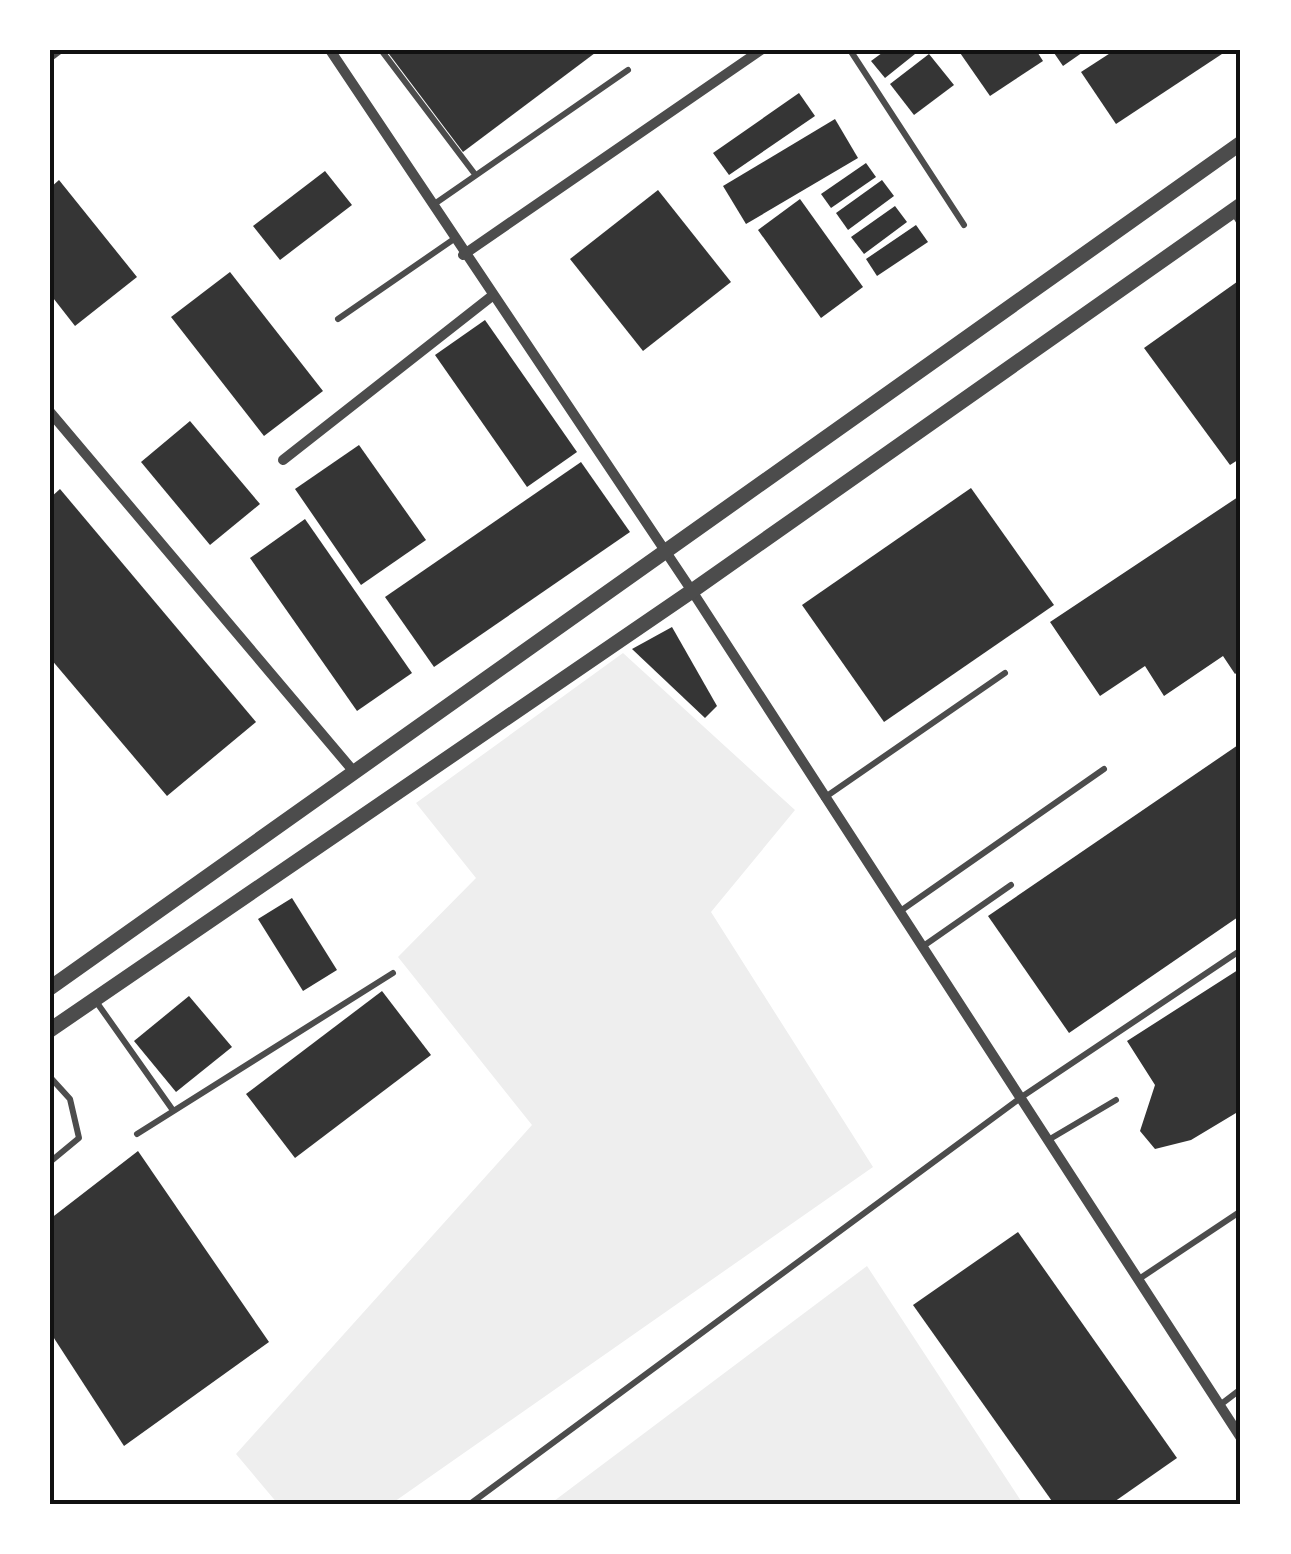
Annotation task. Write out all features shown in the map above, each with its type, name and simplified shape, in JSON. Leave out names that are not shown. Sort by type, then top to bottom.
[{"type":"street","points":[[50,56],[58,50]]},
{"type":"street","points":[[330,50],[692,590],[823,798],[1022,1096],[1241,1438]]},
{"type":"street","points":[[464,255],[762,50]]},
{"type":"street","points":[[50,988],[664,548],[1241,143]]},
{"type":"street","points":[[50,1030],[1238,213]]},
{"type":"street","points":[[283,460],[492,296]]},
{"type":"street","points":[[50,412],[355,772]]},
{"type":"lane","points":[[381,50],[474,172]]},
{"type":"lane","points":[[850,50],[964,226]]},
{"type":"lane","points":[[432,206],[474,172],[628,70]]},
{"type":"lane","points":[[338,319],[454,239]]},
{"type":"lane","points":[[823,798],[1005,673]]},
{"type":"lane","points":[[898,913],[1104,768]]},
{"type":"lane","points":[[921,948],[1011,885]]},
{"type":"lane","points":[[470,1504],[1022,1096],[1241,950]]},
{"type":"lane","points":[[136,1134],[393,972]]},
{"type":"lane","points":[[95,1000],[172,1108]]},
{"type":"lane","points":[[50,1077],[70,1099],[79,1138],[50,1162]]},
{"type":"lane","points":[[1050,1139],[1116,1100]]},
{"type":"lane","points":[[1138,1280],[1241,1211]]},
{"type":"lane","points":[[1220,1405],[1241,1389]]},
{"type":"shaded area","points":[[623,653],[795,810],[711,912],[873,1167],[391,1504],[278,1504],[236,1454],[532,1125],[398,957],[476,878],[416,803]]},
{"type":"shaded area","points":[[867,1266],[1023,1504],[550,1504]]},
{"type":"building","points":[[386,50],[599,50],[463,152]]},
{"type":"building","points":[[886,50],[920,50],[885,78],[871,61]]},
{"type":"building","points":[[958,50],[1036,50],[1043,61],[990,96]]},
{"type":"building","points":[[1052,50],[1086,50],[1063,66]]},
{"type":"building","points":[[1115,50],[1228,50],[1116,124],[1081,72]]},
{"type":"building","points":[[929,54],[954,85],[914,115],[890,84]]},
{"type":"building","points":[[799,93],[815,116],[729,175],[713,153]]},
{"type":"building","points":[[835,119],[858,158],[746,224],[723,186]]},
{"type":"building","points":[[866,163],[876,177],[831,208],[821,194]]},
{"type":"building","points":[[325,171],[352,205],[280,260],[253,226]]},
{"type":"building","points":[[59,180],[137,277],[75,326],[50,294],[50,188]]},
{"type":"building","points":[[882,180],[894,196],[848,230],[836,213]]},
{"type":"building","points":[[658,190],[731,282],[643,351],[570,259]]},
{"type":"building","points":[[800,199],[863,287],[821,318],[758,230]]},
{"type":"building","points":[[895,206],[907,222],[864,254],[851,237]]},
{"type":"building","points":[[916,225],[928,242],[877,276],[866,259]]},
{"type":"building","points":[[230,272],[323,391],[264,436],[171,317]]},
{"type":"building","points":[[1241,279],[1241,458],[1230,465],[1144,348]]},
{"type":"building","points":[[485,320],[577,452],[527,487],[435,355]]},
{"type":"building","points":[[190,421],[260,504],[210,545],[141,462]]},
{"type":"building","points":[[359,445],[426,540],[361,585],[295,489]]},
{"type":"building","points":[[581,462],[630,532],[434,667],[385,597]]},
{"type":"building","points":[[971,488],[1054,605],[884,722],[802,605]]},
{"type":"building","points":[[60,489],[256,722],[167,796],[50,658],[50,498]]},
{"type":"building","points":[[1238,497],[1241,669],[1235,674],[1223,656],[1164,696],[1145,666],[1100,696],[1050,622]]},
{"type":"building","points":[[305,519],[412,673],[357,711],[250,558]]},
{"type":"building","points":[[672,627],[717,706],[705,718],[632,649]]},
{"type":"building","points":[[1241,743],[1241,915],[1069,1033],[988,916]]},
{"type":"building","points":[[292,898],[337,970],[303,991],[258,919]]},
{"type":"building","points":[[1241,968],[1241,1110],[1191,1140],[1155,1149],[1140,1131],[1155,1085],[1127,1041]]},
{"type":"building","points":[[382,991],[431,1055],[295,1158],[246,1094]]},
{"type":"building","points":[[189,996],[232,1047],[176,1092],[134,1041]]},
{"type":"building","points":[[138,1151],[269,1342],[124,1446],[50,1332],[50,1219]]},
{"type":"building","points":[[1018,1232],[1177,1458],[1111,1504],[1054,1504],[913,1305]]}]
